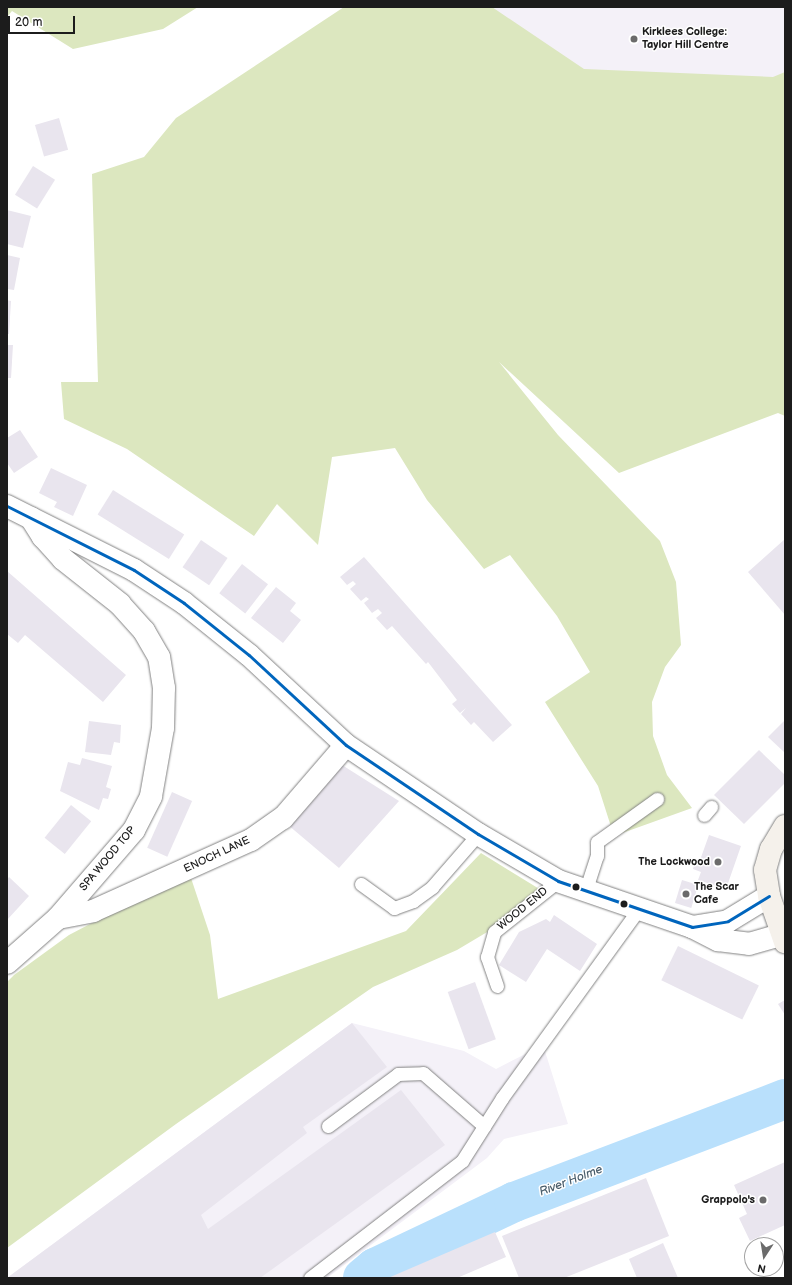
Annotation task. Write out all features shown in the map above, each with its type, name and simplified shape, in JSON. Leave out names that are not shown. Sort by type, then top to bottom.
[{"type":"main road","points":[[783,939],[769,896],[765,870],[770,849],[785,826]]},
{"type":"street","points":[[7,506],[134,570],[184,603],[249,655],[346,745],[478,834],[558,881],[585,892],[692,927],[718,940],[749,944],[783,939]]},
{"type":"street","name":"SPA WOOD TOP","points":[[7,963],[58,918],[134,830],[151,796],[163,728],[164,688],[159,658],[144,631],[120,604],[63,559],[43,537],[31,518]]},
{"type":"street","name":"ENOCH LANE","points":[[58,918],[93,911],[251,840],[283,818],[346,745]]},
{"type":"street","points":[[692,927],[728,921],[769,896]]},
{"type":"lane","points":[[585,892],[597,856],[597,842],[657,799]]},
{"type":"lane","points":[[362,884],[394,908],[413,902],[432,887],[478,834]]},
{"type":"lane","name":"WOOD END","points":[[497,986],[487,957],[494,932],[558,881]]},
{"type":"lane","points":[[310,1278],[462,1161],[569,1000],[638,910]]},
{"type":"lane","points":[[328,1126],[398,1074],[423,1073],[484,1126]]},
{"type":"shaded area","name":"Kirklees College: Taylor Hill Centre","points":[[480,7],[785,7],[785,91],[594,120]]},
{"type":"shaded area","points":[[352,1023],[464,1051],[496,1069],[543,1045],[568,1124],[504,1139],[487,1158],[327,1278],[7,1278]]},
{"type":"green space","points":[[7,7],[198,7],[163,29],[73,49],[12,11],[7,17]]},
{"type":"green space","points":[[344,7],[492,7],[584,69],[773,77],[785,72],[785,416],[778,413],[619,473],[499,362],[558,435],[660,541],[676,582],[681,645],[665,667],[652,702],[653,736],[667,775],[692,808],[614,836],[598,786],[545,702],[590,672],[557,616],[510,555],[484,569],[427,500],[395,448],[332,457],[318,545],[277,504],[254,536],[127,449],[64,419],[61,382],[98,382],[92,174],[144,157],[176,118]]},
{"type":"green space","points":[[481,853],[541,890],[504,922],[457,950],[373,987],[176,1124],[7,1248],[7,982],[14,975],[69,935],[189,872],[210,935],[218,999],[406,931]]},
{"type":"building","points":[[59,118],[68,150],[44,157],[35,125]]},
{"type":"building","points":[[33,166],[55,180],[37,209],[15,195]]},
{"type":"building","points":[[7,210],[31,216],[23,248],[7,244]]},
{"type":"building","points":[[7,255],[20,258],[14,290],[7,289]]},
{"type":"building","points":[[7,300],[11,301],[9,334],[7,334]]},
{"type":"building","points":[[7,345],[13,345],[11,378],[7,378]]},
{"type":"building","points":[[20,430],[38,457],[14,473],[7,463],[7,438]]},
{"type":"building","points":[[51,468],[87,485],[73,516],[54,507],[57,502],[39,493]]},
{"type":"building","points":[[113,490],[184,535],[169,559],[98,515]]},
{"type":"building","points":[[785,539],[785,615],[748,572]]},
{"type":"building","points":[[201,540],[228,558],[209,585],[183,567]]},
{"type":"building","points":[[364,557],[512,725],[493,742],[474,722],[471,725],[461,714],[466,708],[460,713],[452,704],[457,700],[428,662],[426,664],[392,626],[387,630],[376,618],[382,613],[378,609],[372,613],[364,603],[369,599],[366,597],[361,601],[350,589],[356,584],[353,581],[347,585],[340,577]]},
{"type":"building","points":[[242,564],[268,584],[245,613],[219,593]]},
{"type":"building","points":[[7,571],[126,675],[103,702],[25,635],[18,643],[7,634]]},
{"type":"building","points":[[276,587],[296,603],[290,611],[301,620],[283,643],[251,618]]},
{"type":"building","points":[[785,720],[785,753],[768,737]]},
{"type":"building","points":[[89,721],[121,725],[120,743],[114,742],[111,755],[85,752]]},
{"type":"building","points":[[759,750],[785,775],[785,783],[744,824],[714,795]]},
{"type":"building","points":[[82,758],[112,766],[106,787],[111,789],[108,799],[103,798],[99,810],[60,791],[68,762],[80,765]]},
{"type":"building","points":[[342,765],[399,801],[339,868],[288,825]]},
{"type":"building","points":[[172,792],[192,801],[167,857],[147,848]]},
{"type":"building","points":[[71,805],[91,821],[65,854],[45,838]]},
{"type":"building","name":"The Lockwood","points":[[709,835],[741,846],[726,889],[698,880],[701,872],[693,869],[695,861],[699,863]]},
{"type":"building","points":[[9,877],[29,896],[7,920],[7,880]]},
{"type":"building","name":"The Scar Cafe","points":[[682,880],[698,885],[691,908],[675,903]]},
{"type":"building","points":[[554,915],[597,944],[580,971],[547,949],[526,982],[499,965],[519,932],[546,919],[550,922]]},
{"type":"building","points":[[678,946],[759,985],[742,1020],[661,980]]},
{"type":"building","points":[[475,982],[496,1039],[469,1049],[448,992]]},
{"type":"building","points":[[785,1000],[785,1015],[778,1004]]},
{"type":"building","points":[[352,1023],[387,1067],[303,1127],[307,1133],[201,1215],[208,1229],[401,1090],[445,1145],[260,1278],[7,1278]]},
{"type":"building","name":"Grappolo's","points":[[785,1162],[785,1225],[759,1237],[748,1237],[739,1218],[747,1214],[734,1185]]},
{"type":"building","points":[[646,1178],[669,1236],[564,1278],[519,1278],[502,1236]]},
{"type":"building","points":[[495,1232],[506,1257],[457,1278],[388,1278]]},
{"type":"building","points":[[663,1243],[678,1278],[637,1278],[629,1259]]},
{"type":"waterway","name":"River Holme","points":[[363,1278],[375,1268],[514,1202],[785,1099]]},
{"type":"transit line","points":[[7,506],[134,570],[184,603],[249,655],[346,745],[478,834],[558,881],[692,927],[728,921],[769,896]]},
{"type":"place","name":"Kirklees College: Taylor Hill Centre","points":[[634,39]]},
{"type":"place","name":"The Lockwood","points":[[718,862]]},
{"type":"place","name":"The Scar Cafe","points":[[686,894]]},
{"type":"place","name":"Grappolo's","points":[[763,1200]]}]
